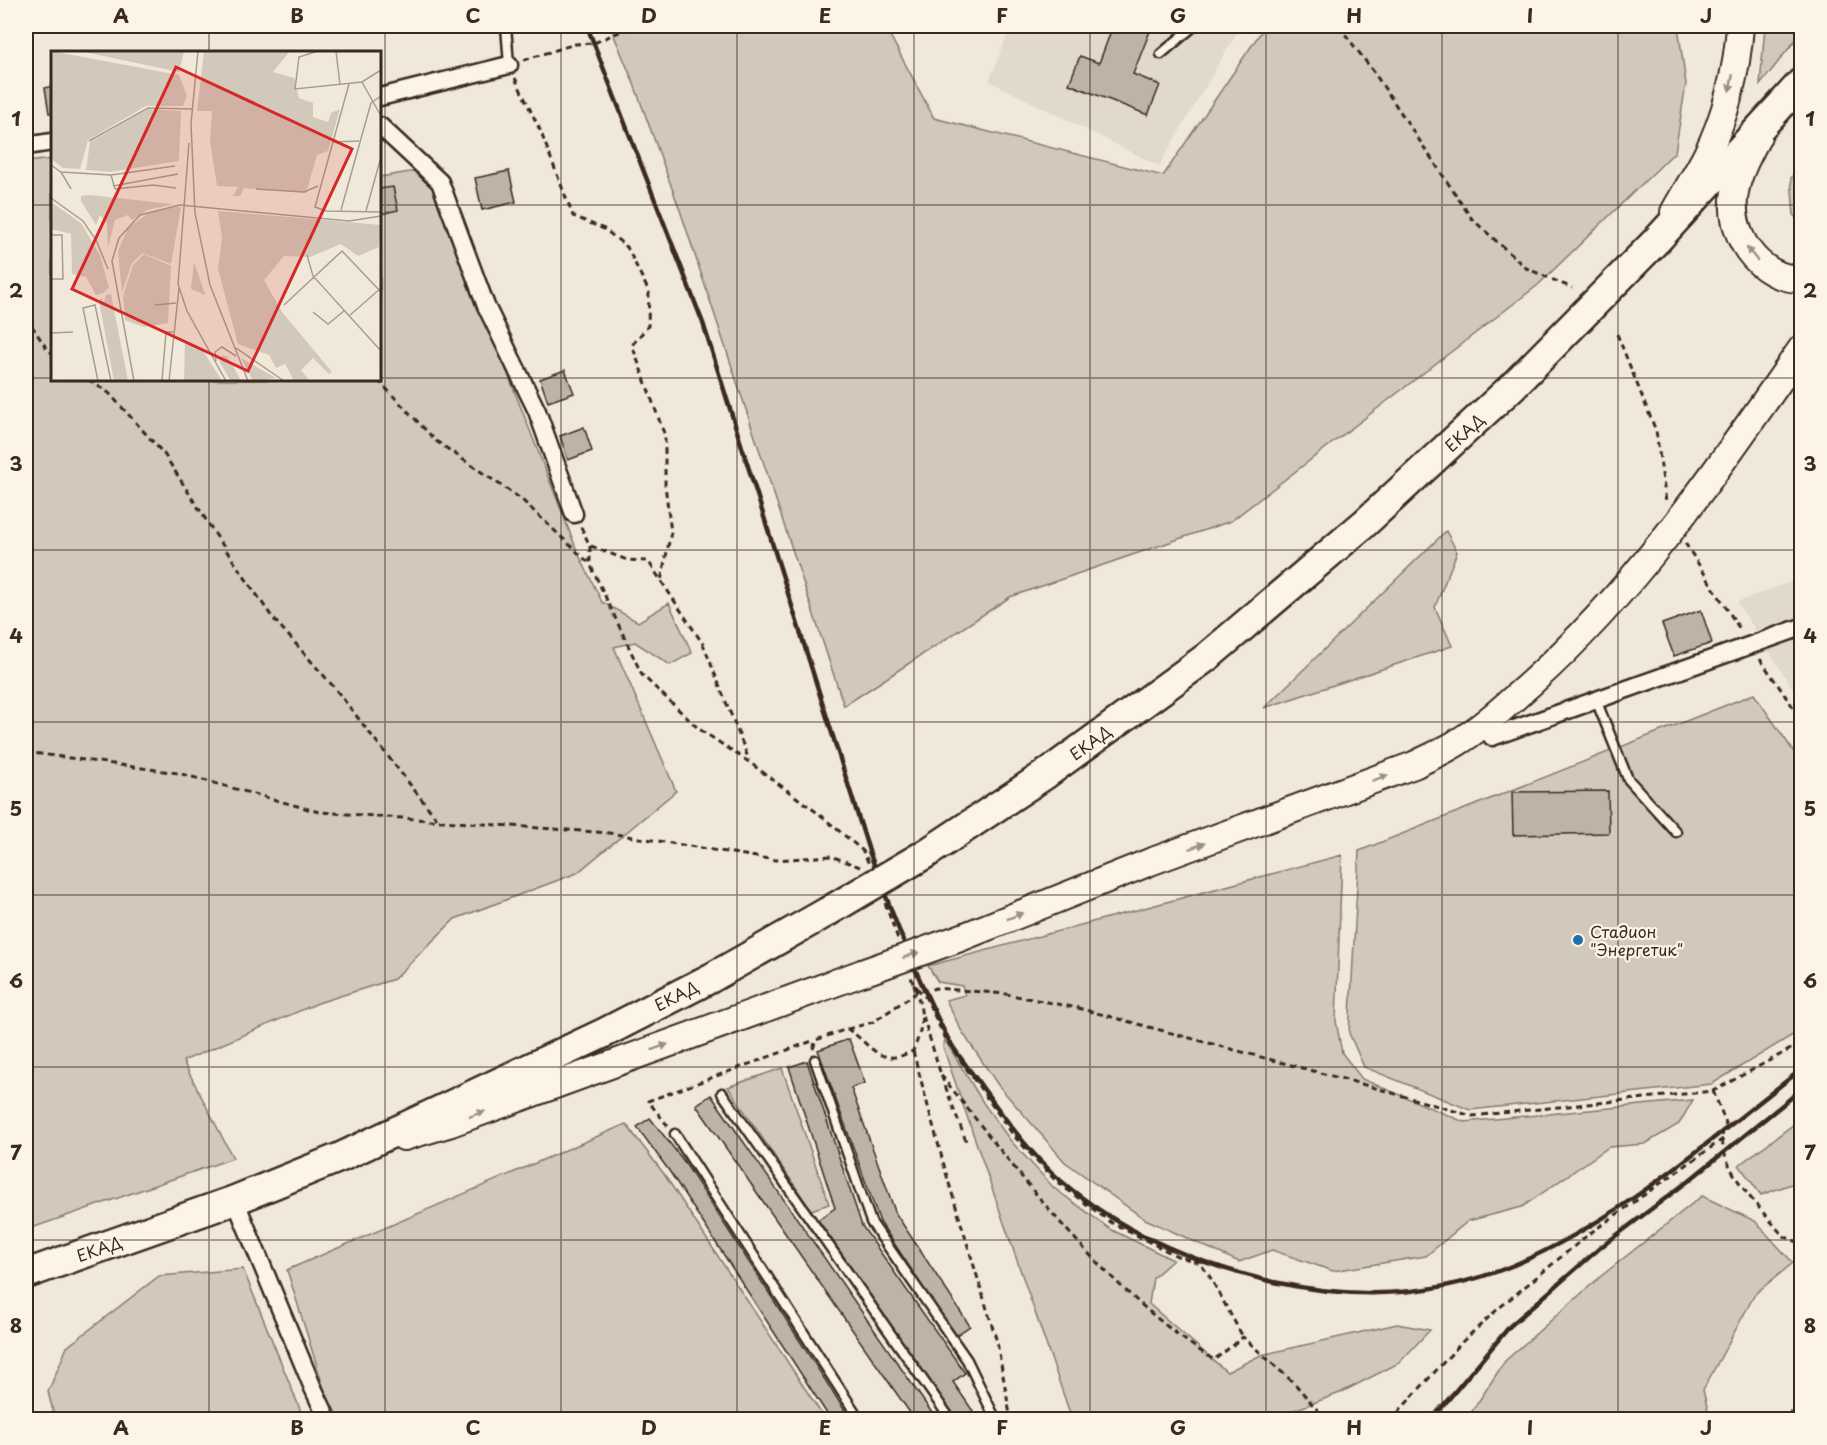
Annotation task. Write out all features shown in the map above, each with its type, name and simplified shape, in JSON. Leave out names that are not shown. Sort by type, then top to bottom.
[{"type":"highway","name":"ЕКАД","points":[[26,1274],[235,1200],[341,1157],[604,1033],[711,978],[827,912],[927,853],[1046,774],[1207,657],[1365,523],[1504,394],[1658,240],[1802,82]]},
{"type":"main road","points":[[1658,240],[1707,154],[1728,98],[1738,49],[1740,26]]},
{"type":"main road","points":[[1769,117],[1748,153],[1734,192],[1734,214],[1738,233],[1749,252],[1764,268],[1782,278],[1802,279]]},
{"type":"main road","points":[[341,1157],[451,1123],[960,938],[1150,862],[1414,765],[1455,744],[1485,723],[1546,670],[1613,601],[1743,434],[1802,348]]},
{"type":"street","points":[[381,97],[509,65]]},
{"type":"street","points":[[381,127],[440,182],[486,306],[537,411],[574,514]]},
{"type":"street","points":[[26,146],[51,142]]},
{"type":"street","points":[[1485,723],[1492,737],[1801,629]]},
{"type":"street","points":[[235,1200],[328,1419]]},
{"type":"lane","points":[[506,26],[509,65]]},
{"type":"lane","points":[[1161,54],[1194,26]]},
{"type":"lane","points":[[1596,700],[1628,779],[1676,832]]},
{"type":"lane","points":[[815,1060],[871,1222],[967,1360],[996,1419]]},
{"type":"lane","points":[[722,1093],[951,1419]]},
{"type":"lane","points":[[675,1134],[860,1419]]},
{"type":"path","points":[[633,26],[594,42],[574,44],[509,65],[540,130],[573,216],[604,229],[627,247],[649,292],[648,326],[632,345],[665,436],[665,485],[671,532],[662,581]]},
{"type":"path","points":[[1339,26],[1373,71],[1472,219],[1526,268],[1572,288]]},
{"type":"path","points":[[26,317],[46,349],[51,352]]},
{"type":"path","points":[[91,381],[109,393],[164,454],[272,618],[333,686],[437,819]]},
{"type":"path","points":[[379,381],[436,441],[520,499],[590,564],[642,675],[699,729],[749,762],[819,814],[863,851],[871,867]]},
{"type":"path","points":[[574,514],[590,546],[590,564]]},
{"type":"path","points":[[590,546],[627,560],[648,561],[703,644],[749,762]]},
{"type":"path","points":[[26,752],[178,773],[319,812],[609,833],[775,860],[831,856],[867,871]]},
{"type":"path","points":[[883,896],[898,940]]},
{"type":"path","points":[[909,974],[941,1075],[966,1141]]},
{"type":"path","points":[[913,985],[925,992],[935,988],[1006,994],[1078,1008],[1472,1116],[1713,1091],[1802,1043]]},
{"type":"path","points":[[913,985],[926,998],[946,1040],[1014,1136],[1057,1182],[1112,1223],[1177,1256],[1200,1263],[1243,1337],[1296,1385],[1326,1419]]},
{"type":"path","points":[[815,1060],[813,1048],[816,1040],[873,1022],[916,993]]},
{"type":"path","points":[[922,1011],[921,1033],[913,1051],[948,1180],[997,1342],[1011,1419]]},
{"type":"path","points":[[847,1029],[858,1035],[874,1053],[895,1057],[913,1051]]},
{"type":"path","points":[[941,1075],[1032,1189],[1103,1270],[1181,1339],[1214,1360],[1243,1337]]},
{"type":"path","points":[[1713,1091],[1726,1123],[1722,1130],[1730,1168],[1753,1201],[1784,1236],[1802,1244]]},
{"type":"path","points":[[1391,1419],[1447,1357],[1499,1308],[1589,1233],[1723,1139]]},
{"type":"shaded area","points":[[610,26],[885,26],[934,118],[1163,176],[1265,26],[1678,26],[1686,84],[1675,152],[1538,285],[1231,521],[1010,597],[844,706],[681,213],[634,84]]},
{"type":"shaded area","points":[[1011,26],[1241,26],[1159,166],[989,81]]},
{"type":"shaded area","points":[[1765,26],[1801,26],[1801,33],[1760,85]]},
{"type":"shaded area","points":[[51,159],[51,381],[381,381],[381,177],[440,167],[485,316],[578,553],[602,602],[638,622],[669,603],[692,653],[670,665],[635,642],[614,647],[676,791],[577,873],[455,919],[394,979],[318,1003],[183,1061],[233,1158],[26,1230],[26,162]]},
{"type":"shaded area","points":[[1801,164],[1801,221],[1794,216],[1791,178]]},
{"type":"shaded area","points":[[1446,531],[1457,552],[1435,607],[1452,646],[1264,708]]},
{"type":"shaded area","points":[[1801,578],[1801,701],[1737,602]]},
{"type":"shaded area","name":"Стадион \"Энергетик\"","points":[[1754,694],[1801,762],[1801,1030],[1712,1084],[1470,1110],[1364,1067],[1349,1033],[1359,851]]},
{"type":"shaded area","points":[[1342,855],[1336,1021],[1342,1053],[1362,1079],[1464,1122],[1693,1100],[1679,1124],[1645,1144],[1609,1147],[1522,1207],[1468,1221],[1426,1256],[1333,1271],[1272,1250],[1239,1262],[1143,1218],[1065,1162],[998,1085],[961,1030],[946,1000],[965,995],[962,986],[938,982],[928,966]]},
{"type":"shaded area","points":[[945,1040],[984,1104],[1010,1140],[1054,1188],[1110,1229],[1173,1260],[1153,1278],[1149,1304],[1227,1372],[1261,1355],[1397,1324],[1430,1330],[1399,1363],[1340,1393],[1270,1419],[1072,1419],[943,1047]]},
{"type":"shaded area","points":[[782,1068],[829,1204],[811,1210],[728,1087]]},
{"type":"shaded area","points":[[1801,1119],[1801,1184],[1794,1183],[1761,1195],[1739,1165]]},
{"type":"shaded area","points":[[626,1124],[664,1174],[825,1419],[336,1419],[329,1405],[287,1270]]},
{"type":"shaded area","points":[[1702,1196],[1755,1221],[1793,1263],[1755,1294],[1703,1390],[1710,1419],[1467,1419],[1505,1361],[1600,1277]]},
{"type":"shaded area","points":[[243,1269],[304,1419],[55,1419],[48,1392],[67,1347],[159,1276]]},
{"type":"building","points":[[1113,26],[1152,26],[1133,74],[1160,85],[1148,115],[1069,84],[1080,56],[1099,63]]},
{"type":"building","points":[[29,60],[32,77],[26,78],[26,61]]},
{"type":"building","points":[[51,86],[51,113],[49,113],[45,88]]},
{"type":"building","points":[[509,171],[516,202],[482,210],[475,178]]},
{"type":"building","points":[[393,187],[398,210],[381,214],[381,189]]},
{"type":"building","points":[[565,370],[574,393],[548,402],[540,379]]},
{"type":"building","points":[[584,427],[592,451],[568,460],[560,436]]},
{"type":"building","points":[[1701,610],[1712,643],[1674,656],[1662,624]]},
{"type":"building","points":[[1608,791],[1609,833],[1513,835],[1512,792]]},
{"type":"building","points":[[849,1039],[865,1083],[851,1088],[896,1214],[970,1326],[955,1336],[880,1222],[818,1050]]},
{"type":"building","points":[[807,1061],[862,1226],[965,1373],[953,1382],[979,1420],[957,1420],[818,1220],[835,1208],[789,1067]]},
{"type":"building","points":[[711,1095],[937,1420],[915,1420],[696,1105]]},
{"type":"building","points":[[650,1118],[683,1160],[851,1420],[831,1420],[670,1172],[637,1127]]},
{"type":"building","points":[[1791,1412],[1794,1417],[1802,1413],[1802,1420],[1778,1420]]},
{"type":"railway","points":[[587,26],[703,323],[869,851],[906,947],[938,1019],[954,1048],[1019,1136],[1061,1181],[1084,1200],[1135,1231],[1188,1256],[1245,1275],[1304,1288],[1335,1291],[1365,1293],[1426,1289],[1485,1276],[1514,1265],[1553,1247],[1591,1225],[1664,1176],[1802,1069]]},
{"type":"railway","points":[[1431,1420],[1510,1326],[1601,1247],[1687,1182],[1802,1089]]},
{"type":"place","name":"Стадион \"Энергетик\"","points":[[1578,940]]}]
